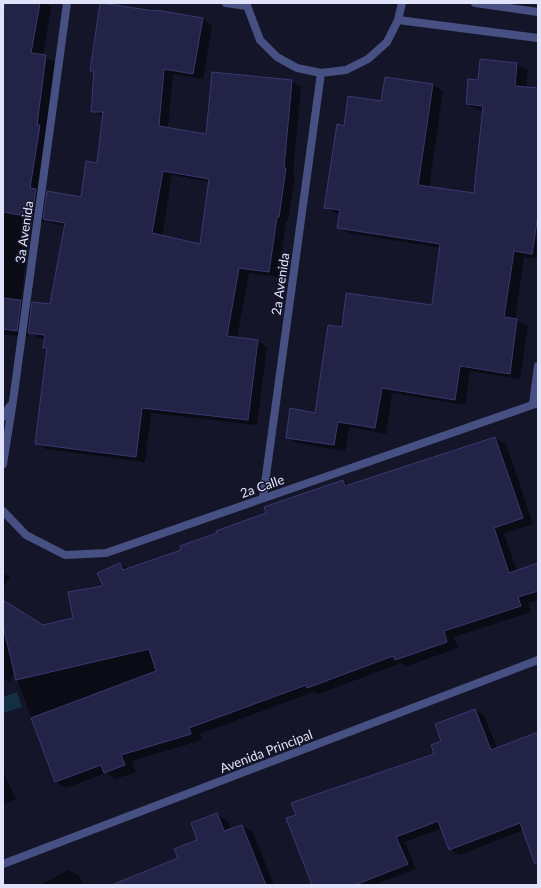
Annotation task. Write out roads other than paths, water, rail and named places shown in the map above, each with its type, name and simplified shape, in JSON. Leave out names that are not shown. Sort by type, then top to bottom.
[{"type":"street","name":"3a Avenida","points":[[3,464],[13,401],[66,3]]},
{"type":"street","points":[[226,3],[246,5],[260,40],[277,57],[297,68],[320,73],[346,70],[368,59],[387,42],[398,20],[402,3]]},
{"type":"street","points":[[475,3],[538,12]]},
{"type":"street","points":[[398,20],[538,38]]},
{"type":"street","name":"2a Avenida","points":[[263,498],[320,73]]},
{"type":"street","points":[[535,404],[538,366]]},
{"type":"street","points":[[3,417],[13,401]]},
{"type":"street","name":"2a Calle","points":[[3,511],[26,535],[65,555],[106,553],[535,404]]},
{"type":"street","name":"Avenida Principal","points":[[3,864],[538,660]]},
{"type":"water","points":[[17,692],[22,707],[3,713],[3,697]]}]
